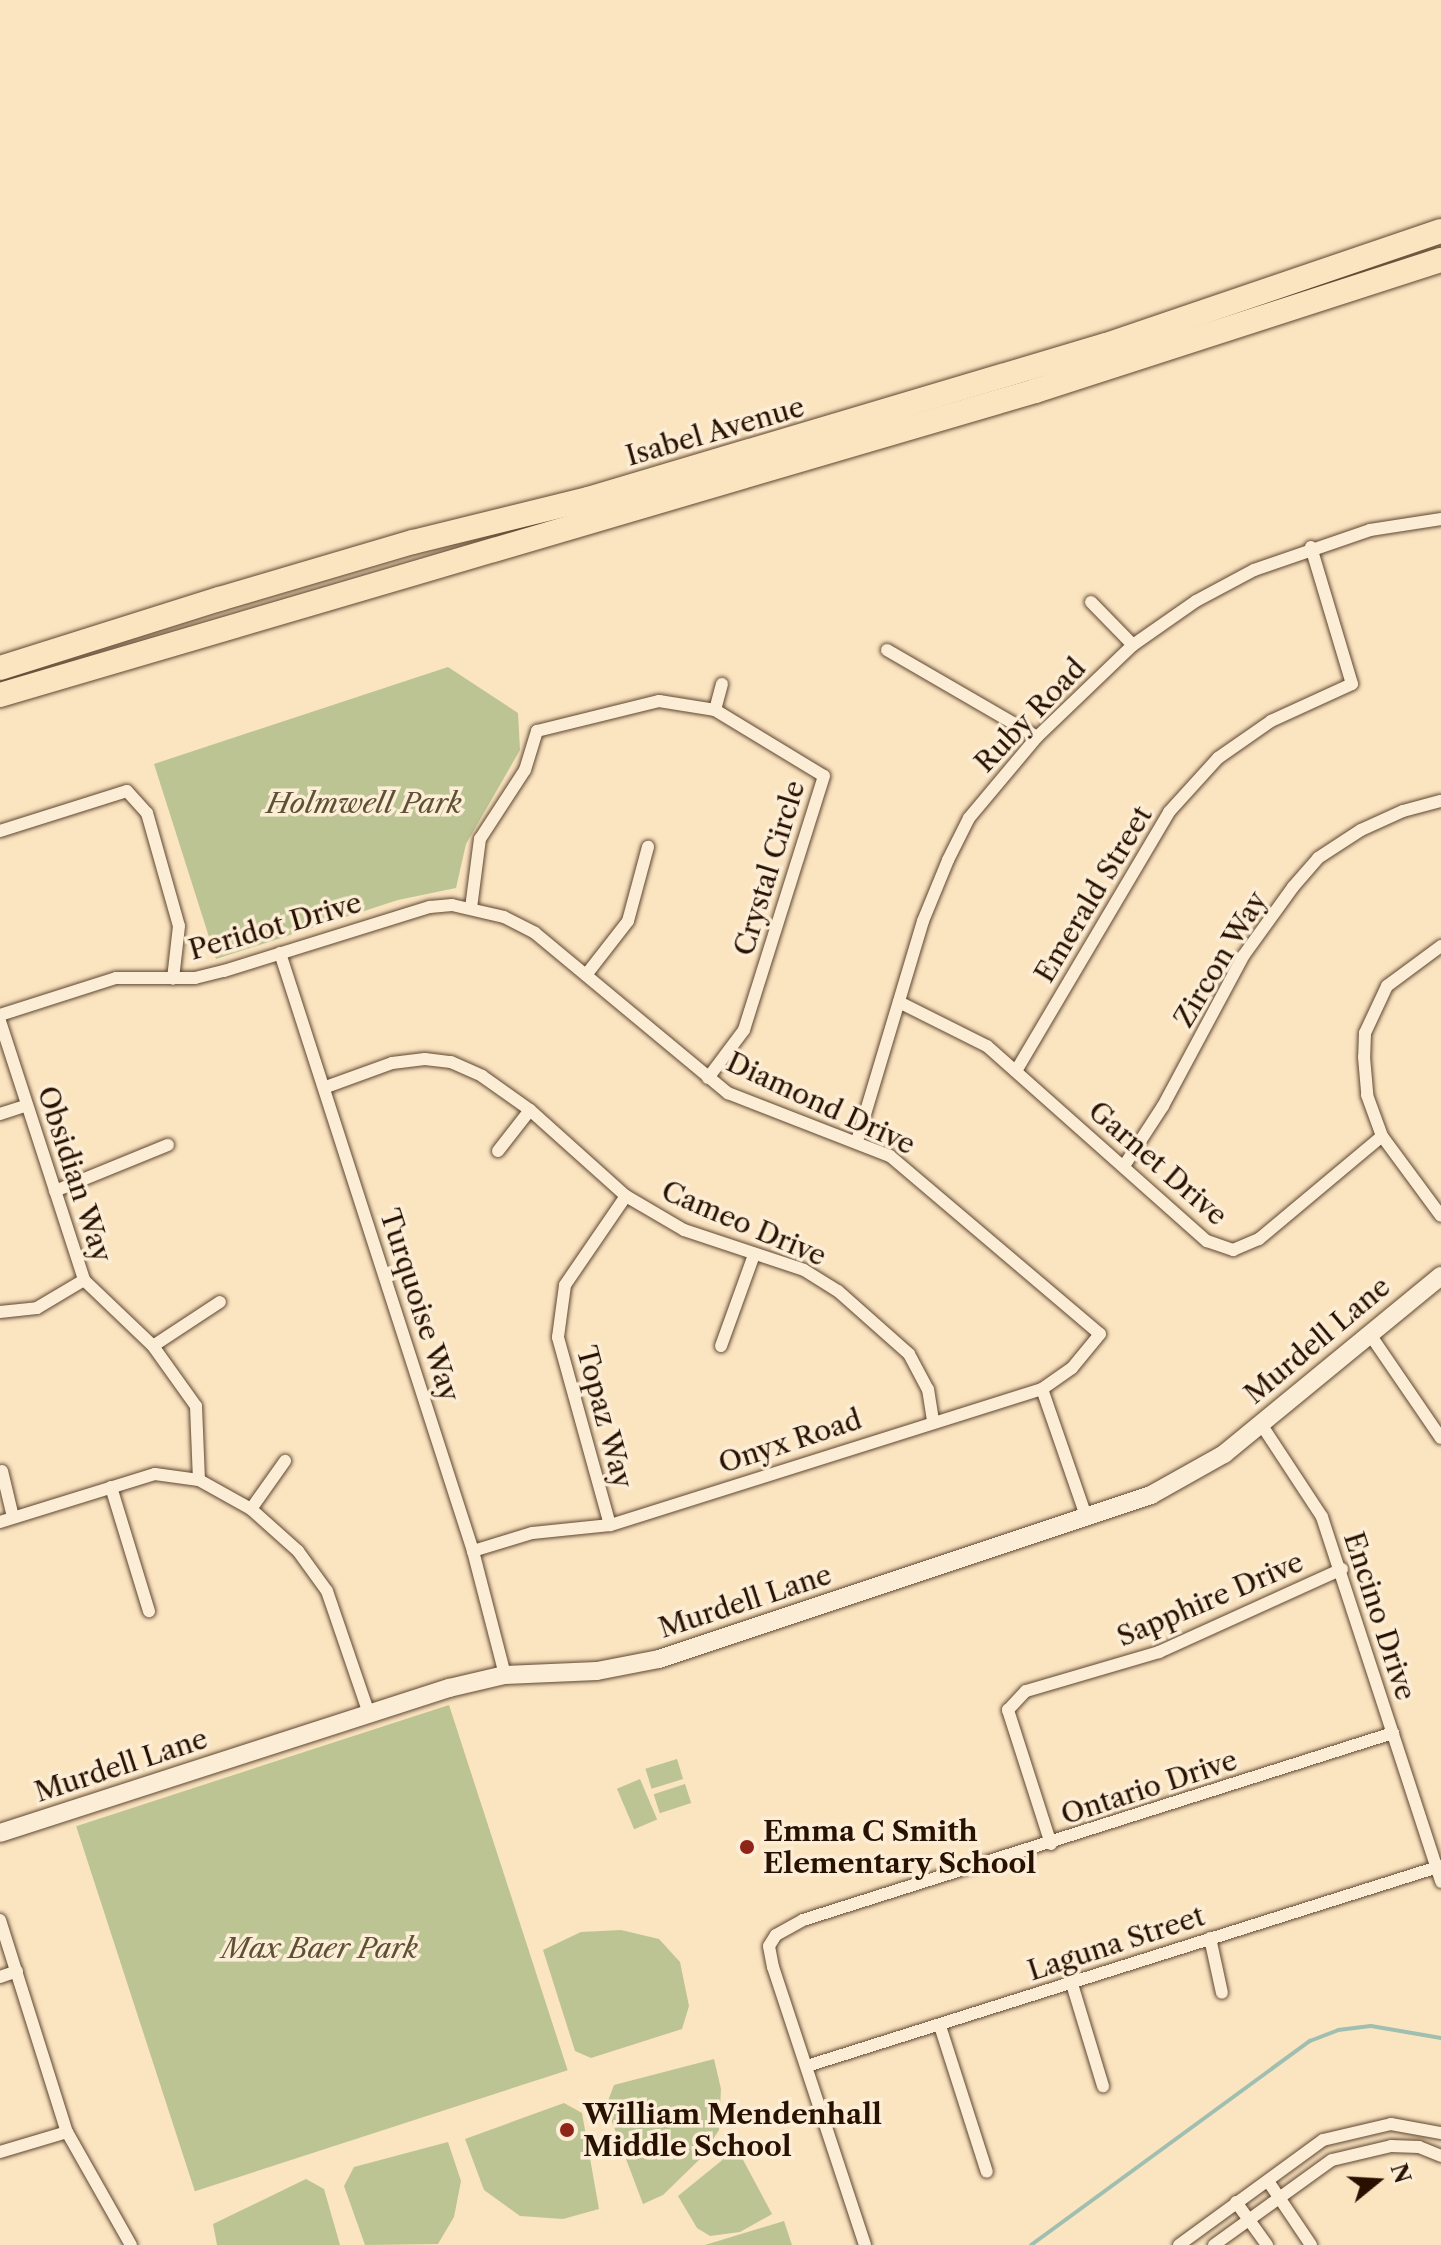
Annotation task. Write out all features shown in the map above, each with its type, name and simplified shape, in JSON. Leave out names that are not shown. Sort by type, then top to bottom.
[{"type":"highway","name":"Isabel Avenue","points":[[0,668],[368,555],[588,499],[1106,345],[1441,231]]},
{"type":"highway","name":"Isabel Avenue","points":[[0,695],[1035,391],[1441,260]]},
{"type":"street","name":"Ruby Road","points":[[857,1141],[923,921],[969,818],[1037,737],[1133,645],[1196,601],[1311,547],[1370,530],[1441,519]]},
{"type":"street","name":"Emerald Street","points":[[1016,1071],[1169,812],[1218,758],[1271,721],[1352,684],[1311,547]]},
{"type":"street","points":[[1091,602],[1133,645]]},
{"type":"street","points":[[887,650],[1037,737]]},
{"type":"street","points":[[715,710],[722,684]]},
{"type":"street","name":"Crystal Circle","points":[[471,908],[480,839],[525,770],[537,731],[659,701],[715,710],[824,776],[744,1030],[708,1078]]},
{"type":"street","points":[[0,831],[127,791],[147,813],[179,926],[173,979]]},
{"type":"street","name":"Zircon Way","points":[[1124,1166],[1163,1106],[1244,955],[1318,858],[1361,830],[1403,811],[1441,801]]},
{"type":"street","points":[[586,975],[628,921],[648,847]]},
{"type":"street","name":"Peridot Drive","points":[[0,1015],[116,978],[173,979],[224,971],[398,914],[452,905],[471,908]]},
{"type":"street","name":"Diamond Drive","points":[[471,908],[535,933],[708,1078],[759,1106],[857,1141],[924,1180],[1100,1334]]},
{"type":"street","points":[[1441,946],[1387,986],[1365,1033],[1367,1095],[1382,1136],[1441,1216]]},
{"type":"street","name":"Turquoise Way","points":[[280,953],[326,1087],[473,1551],[505,1675]]},
{"type":"street","name":"Garnet Drive","points":[[899,1002],[970,1034],[1207,1241],[1233,1250],[1259,1239],[1382,1136]]},
{"type":"street","name":"Obsidian Way","points":[[0,1021],[84,1280],[153,1346],[196,1406],[199,1480]]},
{"type":"street","name":"Cameo Drive","points":[[326,1087],[392,1063],[451,1062],[482,1076],[530,1110],[626,1196],[684,1230],[804,1270],[838,1291],[889,1336],[919,1369],[933,1419]]},
{"type":"street","points":[[0,1114],[27,1105]]},
{"type":"street","points":[[498,1151],[530,1110]]},
{"type":"street","points":[[55,1191],[168,1145]]},
{"type":"street","name":"Topaz Way","points":[[610,1525],[558,1337],[565,1285],[626,1196]]},
{"type":"street","points":[[721,1346],[754,1255]]},
{"type":"street","name":"Murdell Lane","points":[[0,1833],[369,1714],[505,1675],[597,1671],[649,1661],[1087,1519],[1185,1477],[1261,1424],[1441,1276]]},
{"type":"street","points":[[0,1312],[37,1308],[84,1280]]},
{"type":"street","points":[[153,1346],[220,1302]]},
{"type":"street","points":[[1369,1333],[1441,1438]]},
{"type":"street","name":"Onyx Road","points":[[473,1551],[532,1533],[610,1525],[933,1419],[1042,1389],[1072,1368],[1100,1334]]},
{"type":"street","points":[[1042,1389],[1087,1519]]},
{"type":"street","name":"Encino Drive","points":[[1261,1424],[1306,1486],[1342,1569],[1441,1882]]},
{"type":"street","points":[[251,1509],[285,1461]]},
{"type":"street","points":[[2,1471],[6,1519],[155,1474],[199,1480],[251,1509],[298,1551],[327,1591],[369,1714]]},
{"type":"street","points":[[111,1487],[149,1611]]},
{"type":"street","name":"Sapphire Drive","points":[[1051,1844],[1008,1710],[1026,1691],[1159,1652],[1342,1569]]},
{"type":"street","name":"Ontario Drive","points":[[865,2245],[773,1967],[769,1946],[776,1935],[803,1920],[1051,1844],[1393,1733]]},
{"type":"street","name":"Laguna Street","points":[[807,2066],[1438,1867]]},
{"type":"street","points":[[0,1920],[67,2132],[131,2245]]},
{"type":"street","points":[[1210,1938],[1222,1993]]},
{"type":"street","points":[[0,1977],[17,1971]]},
{"type":"street","points":[[1072,1984],[1103,2086]]},
{"type":"street","points":[[940,2026],[987,2172]]},
{"type":"street","points":[[1179,2245],[1323,2140],[1391,2124],[1441,2133]]},
{"type":"street","points":[[0,2152],[67,2132]]},
{"type":"street","points":[[1214,2245],[1332,2160],[1391,2146],[1419,2147],[1441,2156]]},
{"type":"street","points":[[1268,2181],[1311,2245]]},
{"type":"street","points":[[1236,2202],[1267,2245]]},
{"type":"green space","name":"Holmwell Park","points":[[448,667],[518,713],[520,750],[466,844],[456,888],[398,900],[216,959],[154,764]]},
{"type":"green space","name":"Max Baer Park","points":[[449,1705],[568,2070],[195,2191],[76,1826]]},
{"type":"green space","points":[[677,1759],[683,1779],[652,1789],[645,1769]]},
{"type":"green space","points":[[640,1779],[657,1820],[634,1829],[617,1789]]},
{"type":"green space","points":[[685,1784],[691,1803],[660,1813],[654,1794]]},
{"type":"green space","points":[[621,1930],[659,1939],[680,1962],[689,2006],[682,2029],[591,2058],[575,2051],[543,1950],[581,1932]]},
{"type":"green space","points":[[714,2059],[721,2089],[719,2130],[700,2159],[663,2195],[643,2204],[606,2106],[614,2085]]},
{"type":"green space","points":[[564,2103],[582,2113],[599,2209],[563,2219],[520,2216],[484,2190],[465,2139]]},
{"type":"green space","points":[[448,2142],[461,2181],[454,2217],[438,2244],[365,2245],[344,2186],[354,2167]]},
{"type":"green space","points":[[733,2144],[743,2146],[741,2156],[772,2214],[740,2232],[710,2236],[697,2228],[678,2196],[731,2153]]},
{"type":"green space","points":[[306,2179],[324,2189],[340,2245],[217,2245],[213,2224]]},
{"type":"green space","points":[[784,2221],[792,2245],[705,2245]]},
{"type":"waterway","points":[[1031,2245],[1310,2041],[1338,2030],[1371,2026],[1441,2038]]},
{"type":"place","name":"Emma C Smith Elementary School","points":[[747,1847]]},
{"type":"place","name":"William Mendenhall Middle School","points":[[567,2130]]}]
